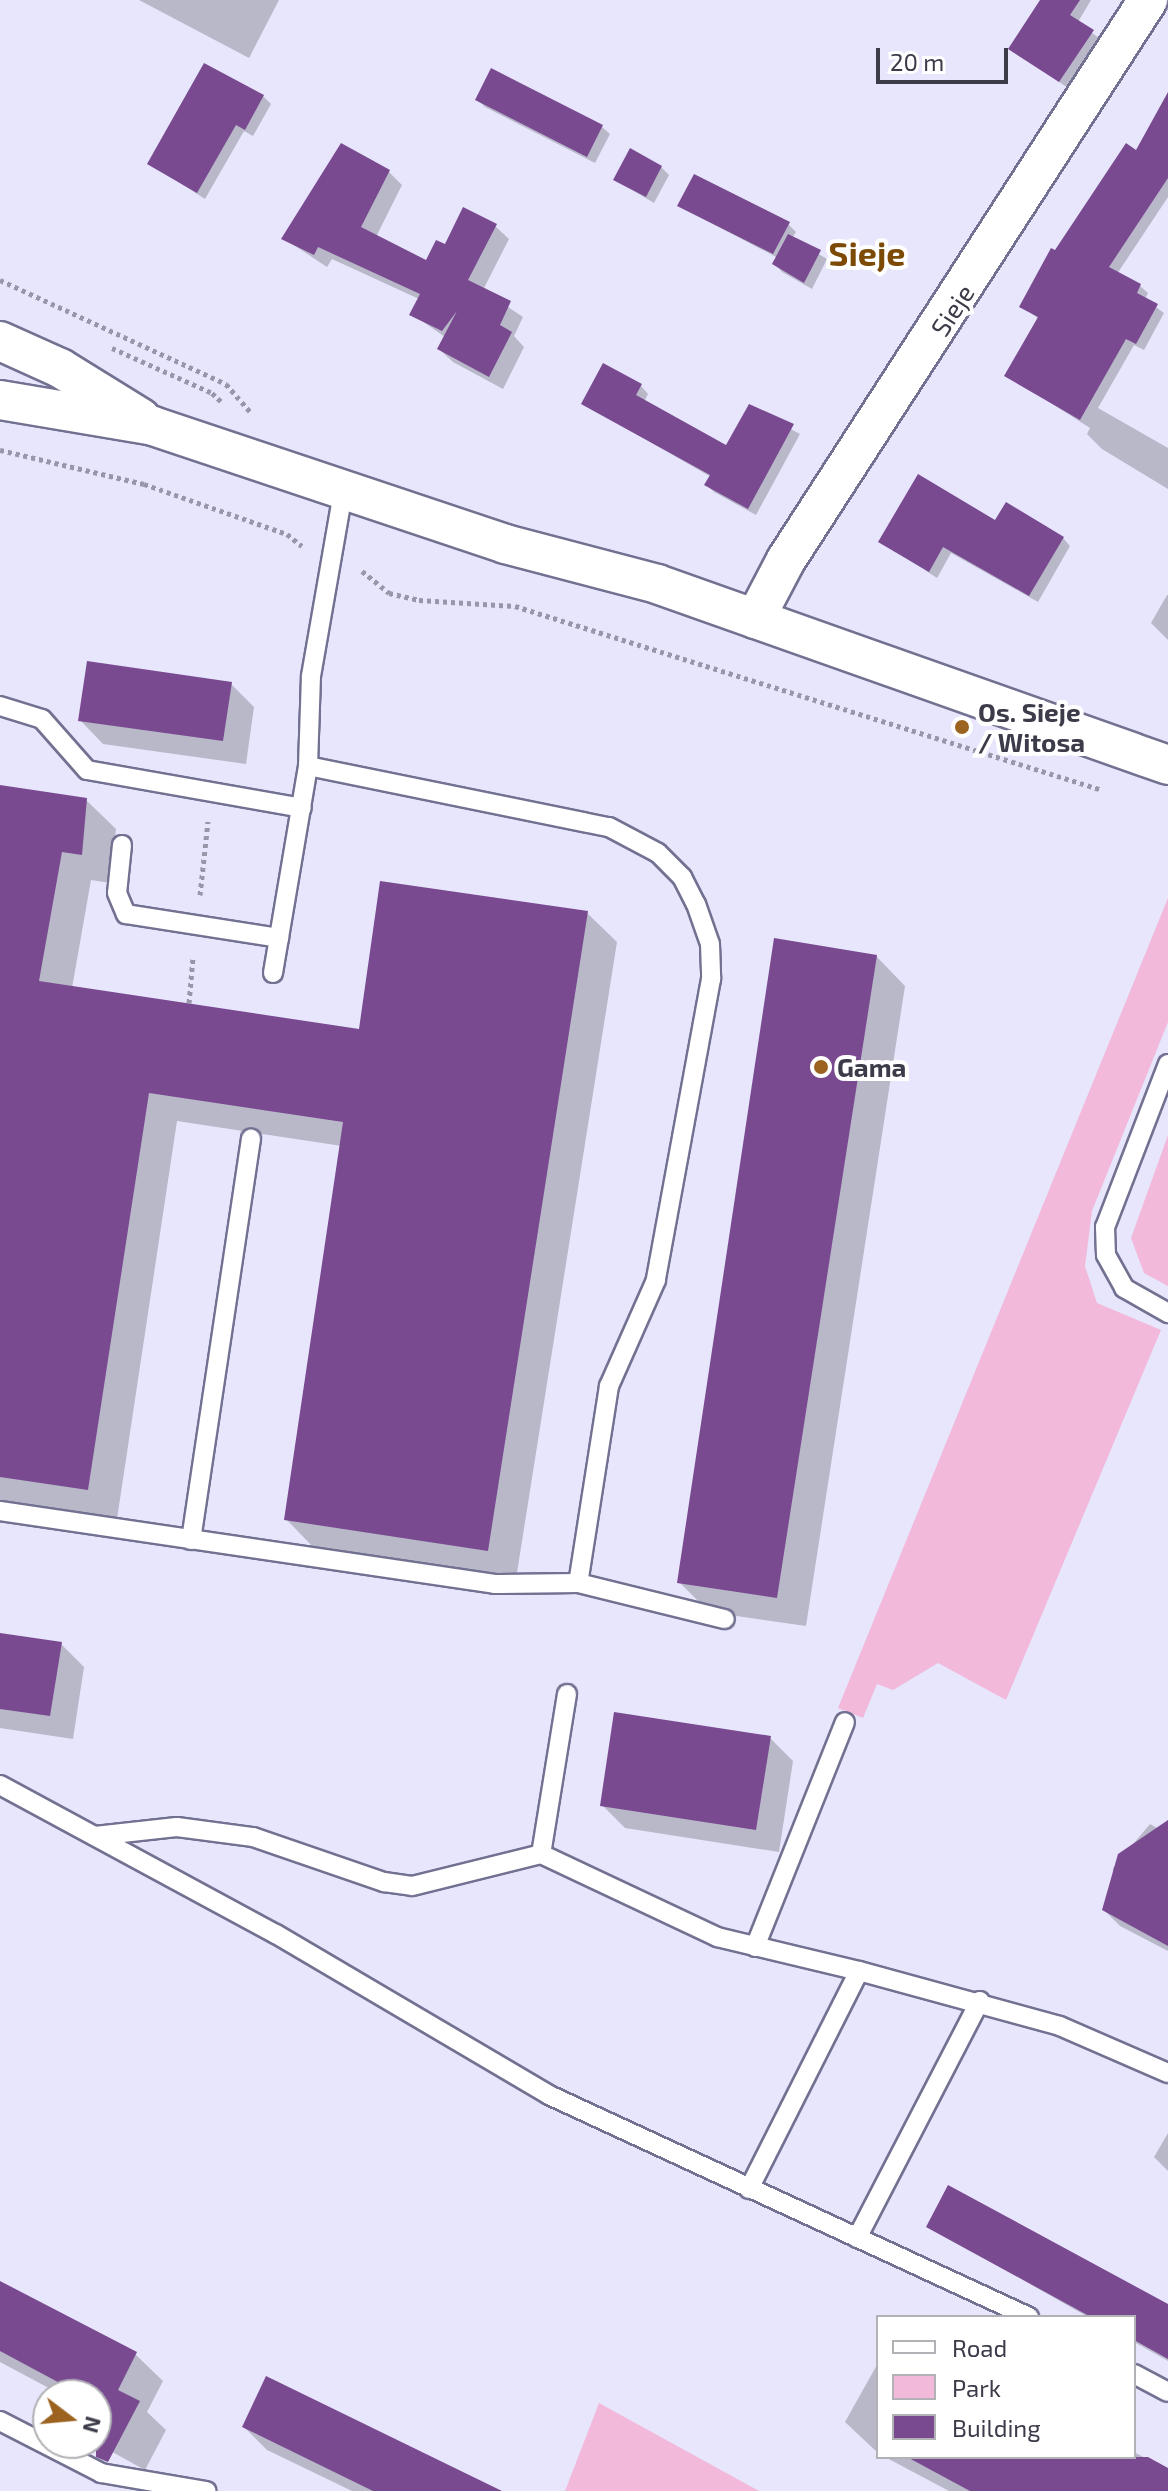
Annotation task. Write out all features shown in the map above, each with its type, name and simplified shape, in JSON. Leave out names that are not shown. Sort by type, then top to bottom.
[{"type":"street","name":"Sieje","points":[[755,619],[786,560],[1148,0]]},
{"type":"street","points":[[0,341],[60,368],[153,426]]},
{"type":"street","points":[[0,400],[153,426],[505,544],[657,584],[1168,765]]},
{"type":"lane","points":[[273,973],[308,766],[311,676],[343,492]]},
{"type":"lane","points":[[0,706],[42,719],[87,770],[302,808]]},
{"type":"lane","points":[[308,766],[633,836],[682,877],[710,944],[711,979],[656,1280],[609,1386],[578,1583]]},
{"type":"lane","points":[[122,845],[117,893],[126,914],[279,938]]},
{"type":"lane","points":[[1168,1064],[1105,1227],[1106,1255],[1124,1288],[1168,1313]]},
{"type":"lane","points":[[191,1540],[251,1138]]},
{"type":"lane","points":[[0,1511],[495,1584],[578,1583],[725,1619]]},
{"type":"lane","points":[[541,1854],[567,1694]]},
{"type":"lane","points":[[755,1947],[845,1722]]},
{"type":"lane","points":[[0,1785],[276,1934],[549,2095],[1025,2315]]},
{"type":"lane","points":[[95,1836],[177,1827],[253,1837],[384,1882],[412,1886],[541,1854],[671,1919],[755,1947],[980,2001],[1060,2026],[1168,2073]]},
{"type":"lane","points":[[749,2189],[859,1971]]},
{"type":"lane","points":[[857,2238],[980,2001]]},
{"type":"lane","points":[[1136,2375],[1168,2392]]},
{"type":"lane","points":[[0,2421],[101,2473],[206,2491]]},
{"type":"path","points":[[0,280],[226,384],[252,415],[265,421]]},
{"type":"path","points":[[0,450],[158,489],[287,534],[309,552]]},
{"type":"path","points":[[358,567],[372,584],[389,593],[419,600],[515,606],[1108,792]]},
{"type":"green space","points":[[1168,898],[1168,1022],[1092,1211],[1085,1266],[1097,1303],[1161,1330],[1006,1700],[938,1663],[893,1690],[877,1684],[863,1718],[838,1708]]},
{"type":"green space","points":[[1168,1135],[1168,1286],[1144,1273],[1131,1238]]},
{"type":"green space","points":[[599,2403],[759,2491],[565,2491]]},
{"type":"building","points":[[1040,0],[1080,0],[1070,15],[1094,30],[1059,82],[1008,49]]},
{"type":"building","points":[[204,63],[264,95],[245,130],[236,125],[197,193],[147,164]]},
{"type":"building","points":[[491,68],[603,125],[587,157],[475,100]]},
{"type":"building","points":[[1168,92],[1168,178],[1109,267],[1141,284],[1137,293],[1158,304],[1136,344],[1126,339],[1080,420],[1004,376],[1038,317],[1019,307],[1051,248],[1055,250],[1126,143],[1136,150]]},
{"type":"building","points":[[341,143],[390,170],[361,227],[426,260],[436,240],[445,244],[463,207],[497,224],[468,280],[511,301],[500,325],[512,332],[489,377],[437,349],[457,311],[442,331],[409,315],[420,294],[318,247],[314,255],[281,239]]},
{"type":"building","points":[[630,148],[662,166],[646,197],[613,180]]},
{"type":"building","points":[[694,174],[790,222],[773,254],[677,206]]},
{"type":"building","points":[[788,234],[821,250],[804,283],[772,264]]},
{"type":"building","points":[[603,363],[642,384],[636,395],[726,445],[749,404],[794,424],[748,509],[704,485],[710,475],[581,404]]},
{"type":"building","points":[[918,474],[995,520],[1006,502],[1064,537],[1029,596],[943,547],[929,572],[878,542]]},
{"type":"building","points":[[87,661],[232,682],[223,741],[78,721]]},
{"type":"building","points":[[0,785],[87,798],[82,855],[62,852],[39,981],[359,1029],[380,881],[588,911],[488,1551],[284,1520],[343,1122],[149,1093],[88,1490],[0,1477]]},
{"type":"building","points":[[774,938],[877,955],[777,1598],[677,1583]]},
{"type":"building","points":[[0,1633],[62,1642],[50,1716],[0,1709]]},
{"type":"building","points":[[614,1712],[771,1736],[756,1830],[600,1806]]},
{"type":"building","points":[[1168,1820],[1168,1946],[1102,1910],[1118,1854]]},
{"type":"building","points":[[948,2185],[1168,2304],[1168,2359],[1136,2341],[1136,2315],[1087,2315],[926,2227]]},
{"type":"building","points":[[0,2281],[137,2352],[118,2390],[140,2401],[112,2454],[112,2379],[52,2379],[0,2351]]},
{"type":"building","points":[[266,2376],[502,2491],[373,2491],[242,2427]]},
{"type":"building","points":[[1148,2457],[1168,2468],[1168,2491],[970,2491],[911,2459]]},
{"type":"place","name":"Os. Sieje / Witosa","points":[[962,727]]},
{"type":"place","name":"Gama","points":[[821,1067]]},
{"type":"district","name":"Sieje","points":[[867,253]]}]
